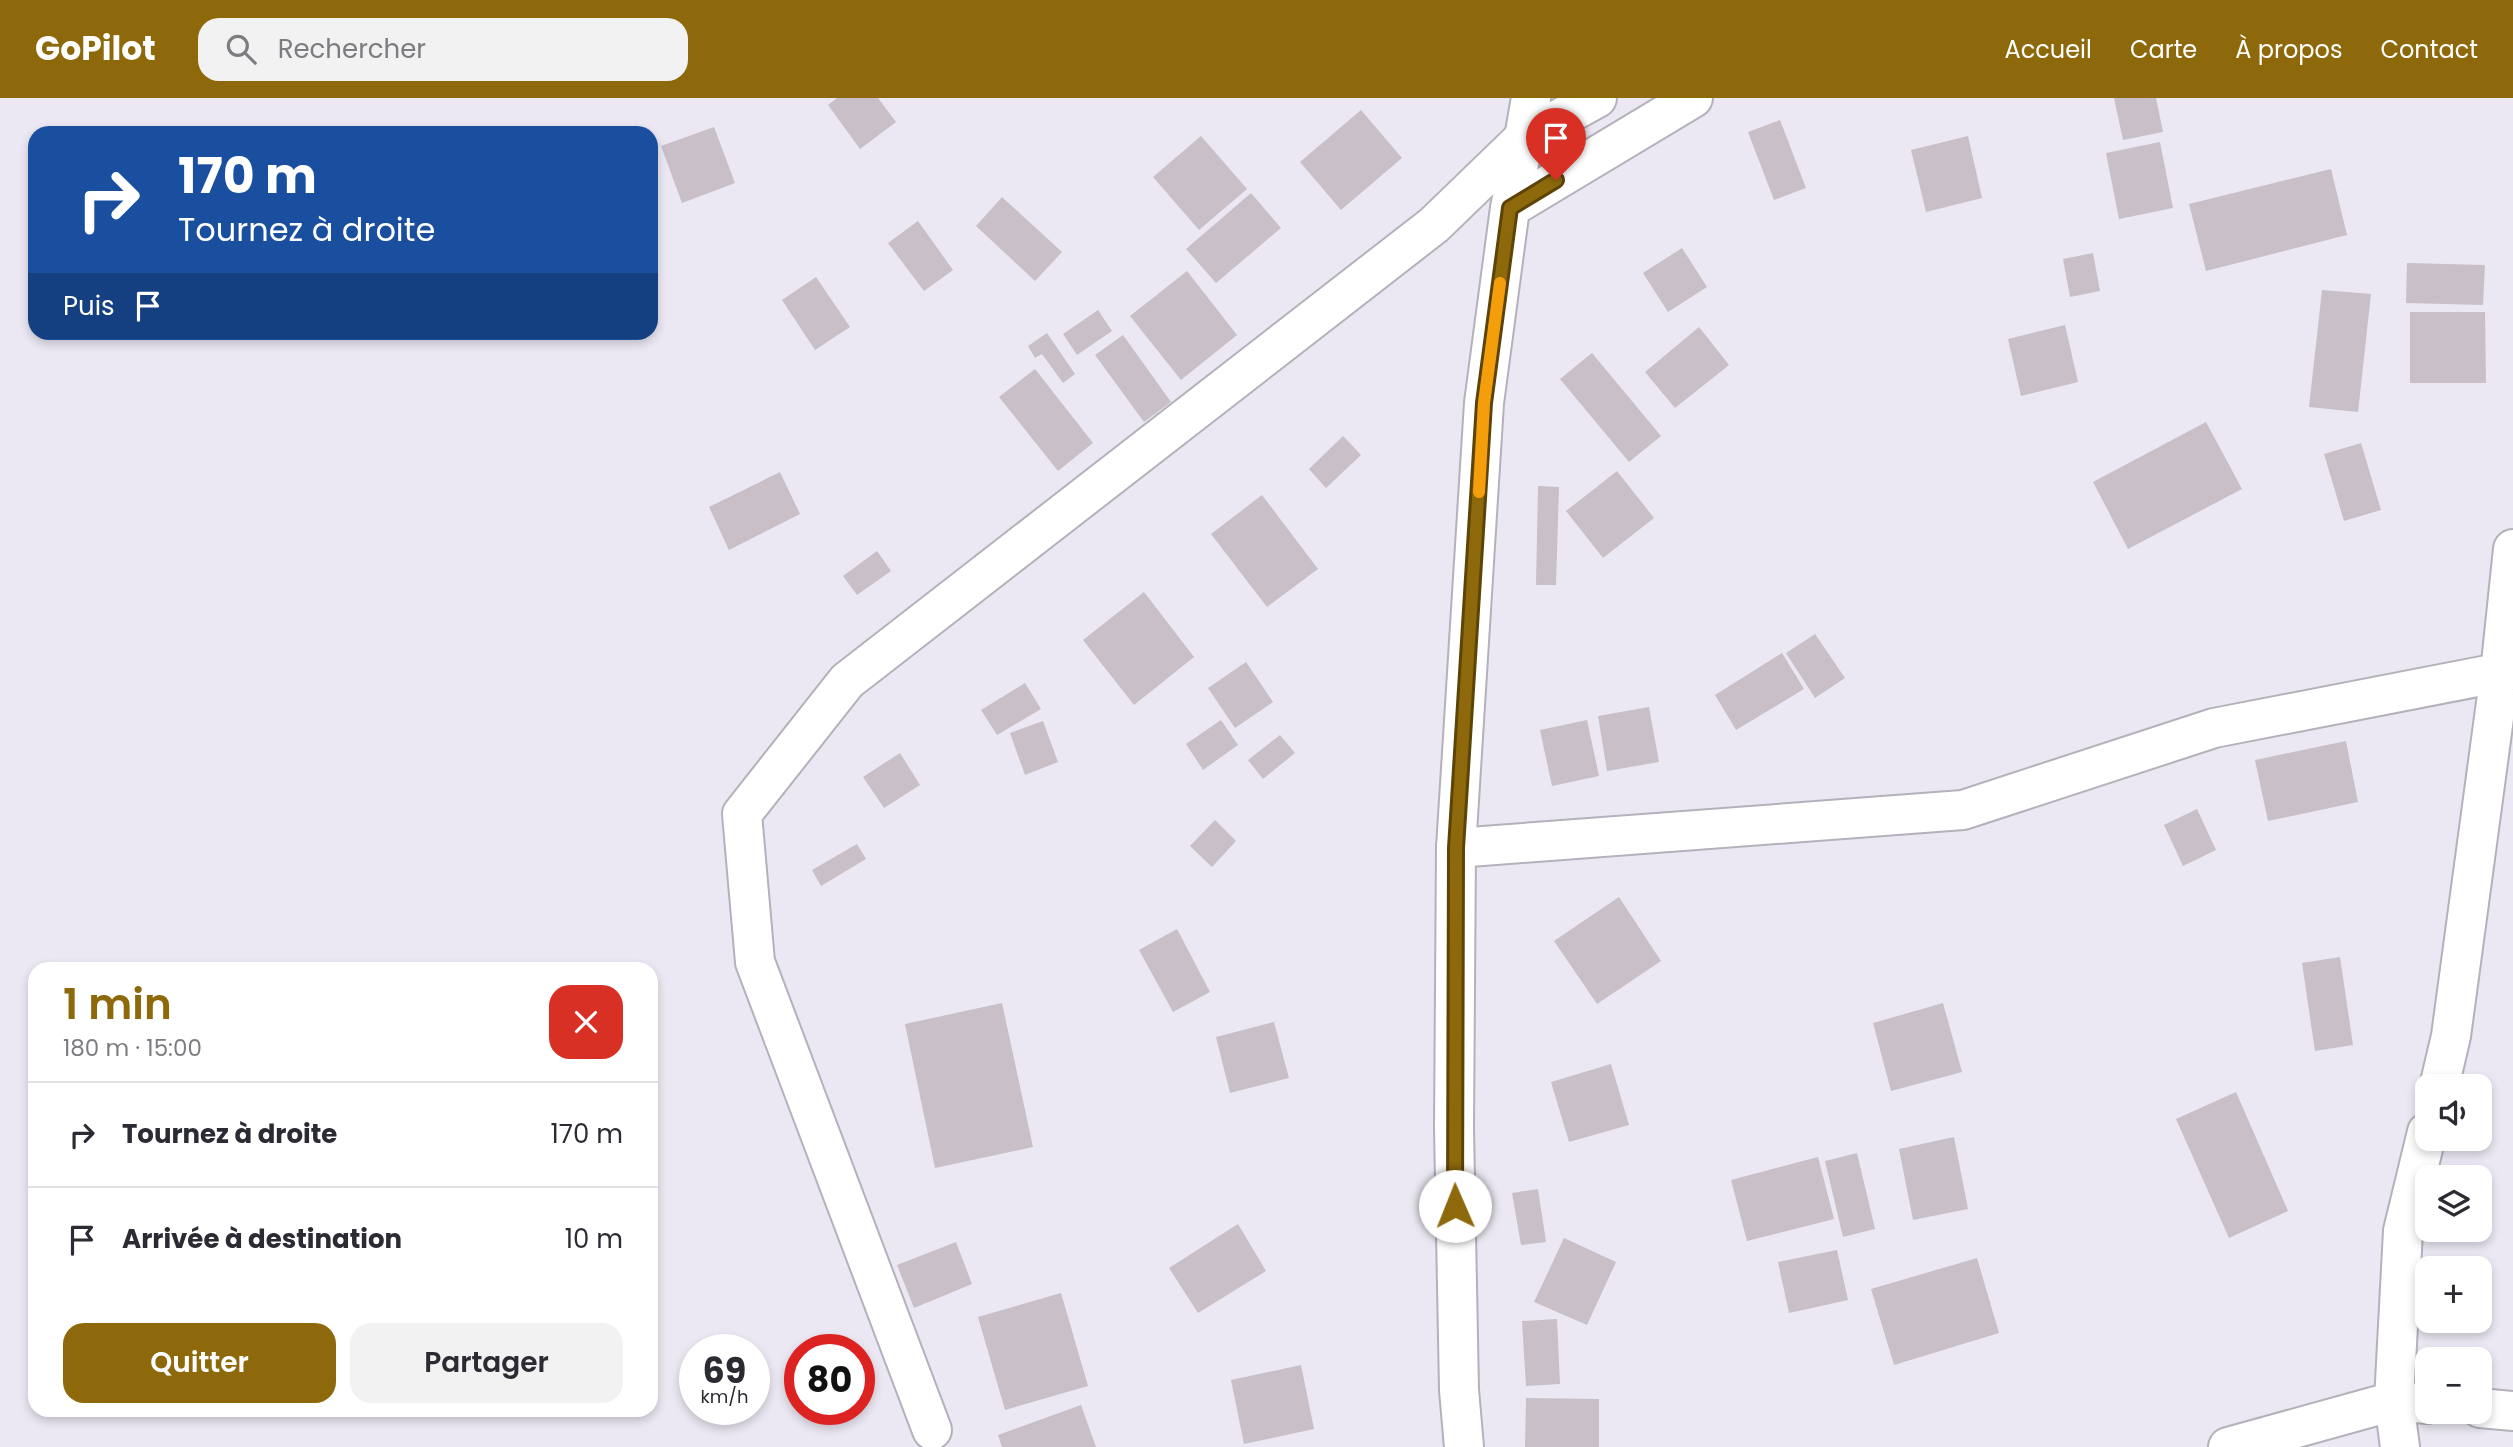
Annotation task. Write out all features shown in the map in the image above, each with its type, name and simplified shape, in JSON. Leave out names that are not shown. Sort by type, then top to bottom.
[{"type":"main road","points":[[1464,1447],[1460,1390],[1454,1142],[1456,848],[1484,403],[1510,208],[1531,98]]},
{"type":"main road","points":[[932,1430],[755,962],[742,814],[847,681],[1434,225],[1524,138],[1597,98]]},
{"type":"main road","points":[[1434,225],[1510,208],[1693,98]]},
{"type":"main road","points":[[2442,1074],[2451,1037],[2507,672],[2513,549]]},
{"type":"main road","points":[[1456,848],[1963,810],[2214,729],[2507,672]]},
{"type":"main road","points":[[2400,1447],[2410,1402],[2403,1231],[2422,1151]]},
{"type":"main road","points":[[2228,1447],[2410,1402]]},
{"type":"main road","points":[[2492,1409],[2513,1411]]},
{"type":"building","points":[[837,98],[878,98],[896,122],[860,149],[828,105]]},
{"type":"building","points":[[2114,98],[2156,98],[2163,132],[2123,140]]},
{"type":"building","points":[[1361,110],[1402,158],[1341,210],[1300,162]]},
{"type":"building","points":[[1780,120],[1806,188],[1774,200],[1748,132]]},
{"type":"building","points":[[714,127],[735,183],[682,203],[661,146]]},
{"type":"building","points":[[1201,136],[1247,189],[1199,230],[1153,177]]},
{"type":"building","points":[[1968,136],[1982,198],[1926,212],[1911,150]]},
{"type":"building","points":[[2160,142],[2173,208],[2119,219],[2106,153]]},
{"type":"building","points":[[2331,169],[2347,235],[2206,271],[2189,204]]},
{"type":"building","points":[[1251,193],[1281,228],[1216,283],[1186,249]]},
{"type":"building","points":[[1002,197],[1062,252],[1035,281],[976,226]]},
{"type":"building","points":[[918,221],[953,270],[924,291],[888,243]]},
{"type":"building","points":[[1682,248],[1707,287],[1668,312],[1643,273]]},
{"type":"building","points":[[2093,253],[2100,291],[2070,297],[2063,259]]},
{"type":"building","points":[[2407,263],[2485,265],[2483,305],[2406,303]]},
{"type":"building","points":[[1187,271],[1237,335],[1181,380],[1130,316]]},
{"type":"building","points":[[816,277],[850,327],[815,350],[782,300]]},
{"type":"building","points":[[2322,290],[2371,294],[2358,412],[2309,407]]},
{"type":"building","points":[[1098,310],[1112,331],[1077,355],[1063,334]]},
{"type":"building","points":[[2410,312],[2485,312],[2486,383],[2410,383]]},
{"type":"building","points":[[2065,325],[2078,382],[2021,396],[2008,339]]},
{"type":"building","points":[[1699,327],[1729,365],[1675,408],[1645,372]]},
{"type":"building","points":[[1047,333],[1075,374],[1063,383],[1042,354],[1035,358],[1028,346]]},
{"type":"building","points":[[1123,335],[1171,402],[1144,422],[1095,355]]},
{"type":"building","points":[[1592,353],[1661,436],[1629,462],[1560,379]]},
{"type":"building","points":[[1035,369],[1093,443],[1058,471],[999,397]]},
{"type":"building","points":[[2206,422],[2242,489],[2128,549],[2093,482]]},
{"type":"building","points":[[1343,436],[1361,455],[1326,488],[1309,469]]},
{"type":"building","points":[[2361,443],[2381,510],[2344,521],[2324,454]]},
{"type":"building","points":[[1617,471],[1654,518],[1603,558],[1566,511]]},
{"type":"building","points":[[780,472],[800,514],[729,550],[709,507]]},
{"type":"building","points":[[1538,486],[1559,487],[1556,585],[1536,585]]},
{"type":"building","points":[[1262,495],[1318,569],[1267,607],[1211,534]]},
{"type":"building","points":[[877,551],[891,571],[857,595],[843,576]]},
{"type":"building","points":[[1144,592],[1194,657],[1134,705],[1083,640]]},
{"type":"building","points":[[1815,634],[1845,678],[1815,698],[1786,653]]},
{"type":"building","points":[[1782,653],[1804,689],[1736,730],[1715,695]]},
{"type":"building","points":[[1246,662],[1273,702],[1235,728],[1208,688]]},
{"type":"building","points":[[1025,683],[1041,709],[997,735],[981,710]]},
{"type":"building","points":[[1649,707],[1659,762],[1607,771],[1598,716]]},
{"type":"building","points":[[1221,720],[1238,745],[1203,770],[1186,744]]},
{"type":"building","points":[[1587,720],[1599,776],[1552,786],[1540,730]]},
{"type":"building","points":[[1043,721],[1058,762],[1025,775],[1010,733]]},
{"type":"building","points":[[1280,735],[1295,753],[1263,779],[1248,760]]},
{"type":"building","points":[[2346,741],[2358,802],[2268,821],[2255,760]]},
{"type":"building","points":[[900,753],[920,785],[884,808],[863,777]]},
{"type":"building","points":[[2197,809],[2216,850],[2183,866],[2164,825]]},
{"type":"building","points":[[1215,820],[1236,841],[1212,867],[1190,846]]},
{"type":"building","points":[[857,844],[866,859],[821,886],[812,870]]},
{"type":"building","points":[[1619,897],[1661,961],[1597,1004],[1554,941]]},
{"type":"building","points":[[1177,929],[1210,992],[1173,1012],[1139,950]]},
{"type":"building","points":[[2340,957],[2353,1045],[2315,1051],[2302,963]]},
{"type":"building","points":[[1002,1003],[1033,1147],[935,1168],[905,1024]]},
{"type":"building","points":[[1943,1003],[1962,1072],[1891,1091],[1873,1023]]},
{"type":"building","points":[[1274,1022],[1289,1078],[1230,1093],[1216,1037]]},
{"type":"building","points":[[1611,1064],[1629,1125],[1569,1142],[1551,1082]]},
{"type":"building","points":[[2236,1092],[2288,1211],[2229,1238],[2176,1119]]},
{"type":"building","points":[[1954,1137],[1968,1209],[1913,1220],[1899,1149]]},
{"type":"building","points":[[1857,1153],[1875,1229],[1843,1237],[1825,1161]]},
{"type":"building","points":[[1818,1157],[1834,1219],[1747,1241],[1731,1180]]},
{"type":"building","points":[[1538,1189],[1546,1242],[1521,1245],[1512,1193]]},
{"type":"building","points":[[1238,1224],[1266,1271],[1198,1313],[1169,1268]]},
{"type":"building","points":[[1564,1238],[1616,1262],[1587,1325],[1534,1302]]},
{"type":"building","points":[[956,1242],[972,1284],[914,1308],[897,1265]]},
{"type":"building","points":[[1837,1250],[1848,1300],[1789,1313],[1778,1262]]},
{"type":"building","points":[[1977,1258],[1999,1333],[1894,1365],[1871,1289]]},
{"type":"building","points":[[1061,1293],[1088,1386],[1005,1410],[978,1317]]},
{"type":"building","points":[[1557,1319],[1560,1384],[1526,1386],[1522,1321]]},
{"type":"building","points":[[1301,1365],[1314,1429],[1244,1444],[1231,1380]]},
{"type":"building","points":[[1526,1398],[1599,1399],[1599,1447],[1525,1447]]},
{"type":"building","points":[[1081,1405],[1096,1447],[1002,1447],[998,1435]]},
{"type":"slow traffic","points":[[1479,492],[1484,403],[1500,283]]},
{"type":"route","points":[[1455,1206],[1456,848],[1484,403],[1510,208],[1556,180]]}]
